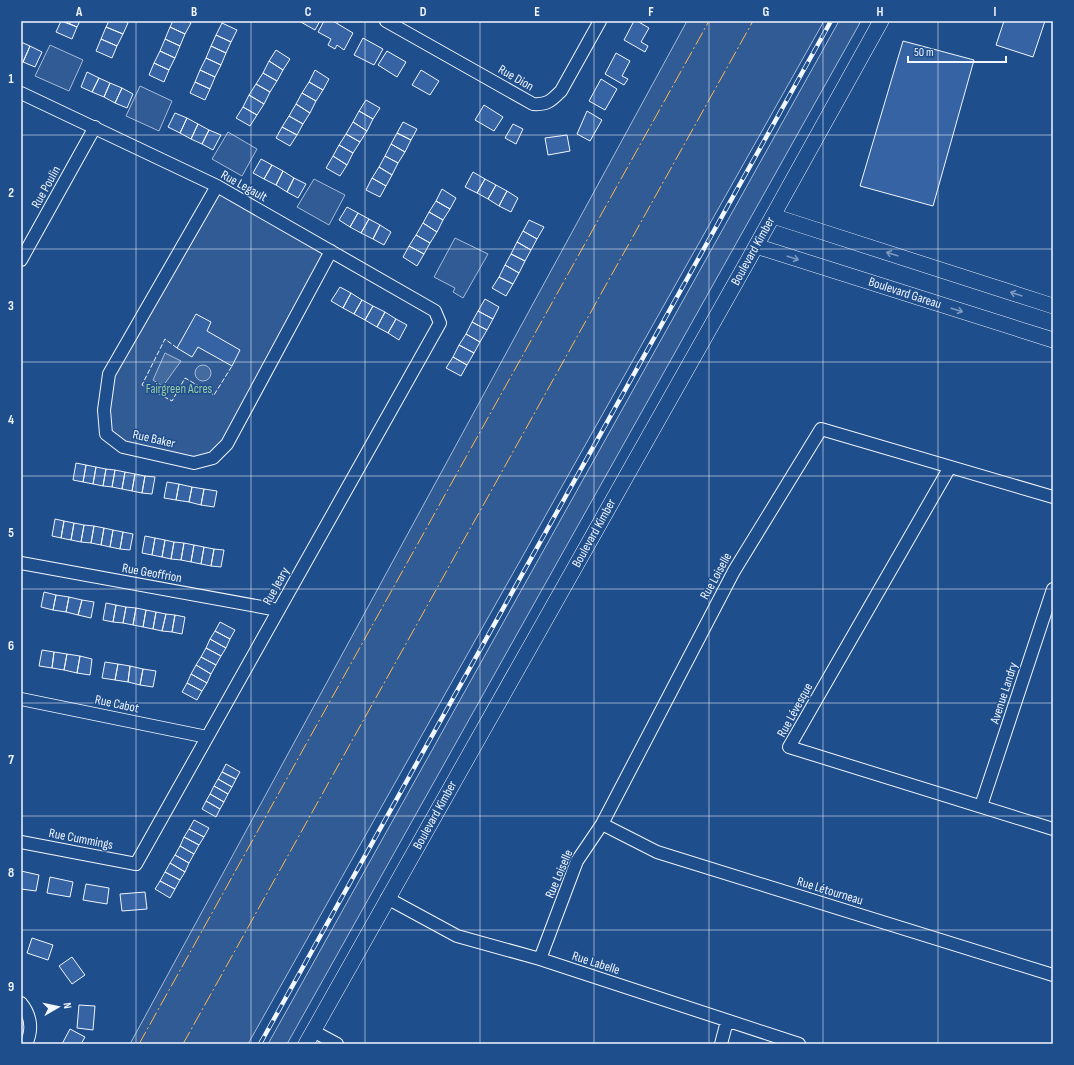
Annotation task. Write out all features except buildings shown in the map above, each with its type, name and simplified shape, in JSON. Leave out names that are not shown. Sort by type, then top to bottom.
[{"type":"street","name":"Rue Dion","points":[[386,21],[532,104],[542,104],[553,100],[561,91],[600,21]]},
{"type":"street","name":"Boulevard Kimber","points":[[309,1038],[773,216],[881,21]]},
{"type":"street","name":"Rue Legault","points":[[21,93],[217,186],[435,311],[440,323]]},
{"type":"street","name":"Rue Poulin","points":[[21,260],[95,128]]},
{"type":"street","name":"Rue Baker","points":[[217,186],[109,374],[104,410],[106,434],[123,447],[194,463],[213,458],[227,444],[331,251]]},
{"type":"street","points":[[773,216],[1053,306]]},
{"type":"street","name":"Boulevard Gareau","points":[[756,246],[1053,340]]},
{"type":"street","name":"Rue Jeary","points":[[136,864],[440,323]]},
{"type":"street","name":"Rue Loiselle","points":[[540,959],[578,861],[602,824],[734,571],[821,429],[1053,497]]},
{"type":"street","name":"Rue Lévesque","points":[[950,467],[789,747],[1053,829]]},
{"type":"street","name":"Rue Geoffrion","points":[[21,563],[278,610]]},
{"type":"street","name":"Avenue Landry","points":[[981,806],[1053,589]]},
{"type":"street","name":"Rue Cabot","points":[[21,699],[207,737]]},
{"type":"street","name":"Rue Létourneau","points":[[602,824],[657,852],[1053,975]]},
{"type":"street","name":"Rue Cummings","points":[[21,842],[136,864]]},
{"type":"street","name":"Rue Labelle","points":[[387,898],[457,936],[540,959],[799,1044]]},
{"type":"street","points":[[24,1007],[30,1025],[29,1038],[26,1044]]},
{"type":"street","points":[[721,1044],[727,1021]]},
{"type":"street","points":[[309,1038],[338,1044]]},
{"type":"shaded area","points":[[687,21],[824,21],[248,1044],[130,1044]]},
{"type":"shaded area","points":[[839,21],[861,21],[287,1044],[268,1044]]},
{"type":"shaded area","points":[[50,45],[83,60],[69,91],[35,76]]},
{"type":"shaded area","points":[[140,86],[172,101],[159,131],[126,116]]},
{"type":"shaded area","points":[[228,132],[257,149],[242,176],[212,159]]},
{"type":"shaded area","points":[[314,179],[345,195],[329,225],[297,207]]},
{"type":"shaded area","name":"Fairgreen Acres","points":[[217,186],[331,251],[227,444],[194,463],[123,447],[106,434],[109,374]]},
{"type":"shaded area","points":[[455,238],[488,254],[463,298],[453,292],[455,288],[434,277]]},
{"type":"shaded area","points":[[165,353],[181,361],[163,386],[153,380]]},
{"type":"shaded area","points":[[203,365],[210,370],[211,373],[206,380],[203,381],[196,376],[195,373],[200,366]]},
{"type":"railway","points":[[260,1044],[831,21]]},
{"type":"fence","points":[[177,348],[165,339],[142,385],[172,401],[185,378],[214,395],[232,366]]},
{"type":"power","points":[[139,1044],[709,21]]},
{"type":"power","points":[[183,1044],[753,21]]}]
